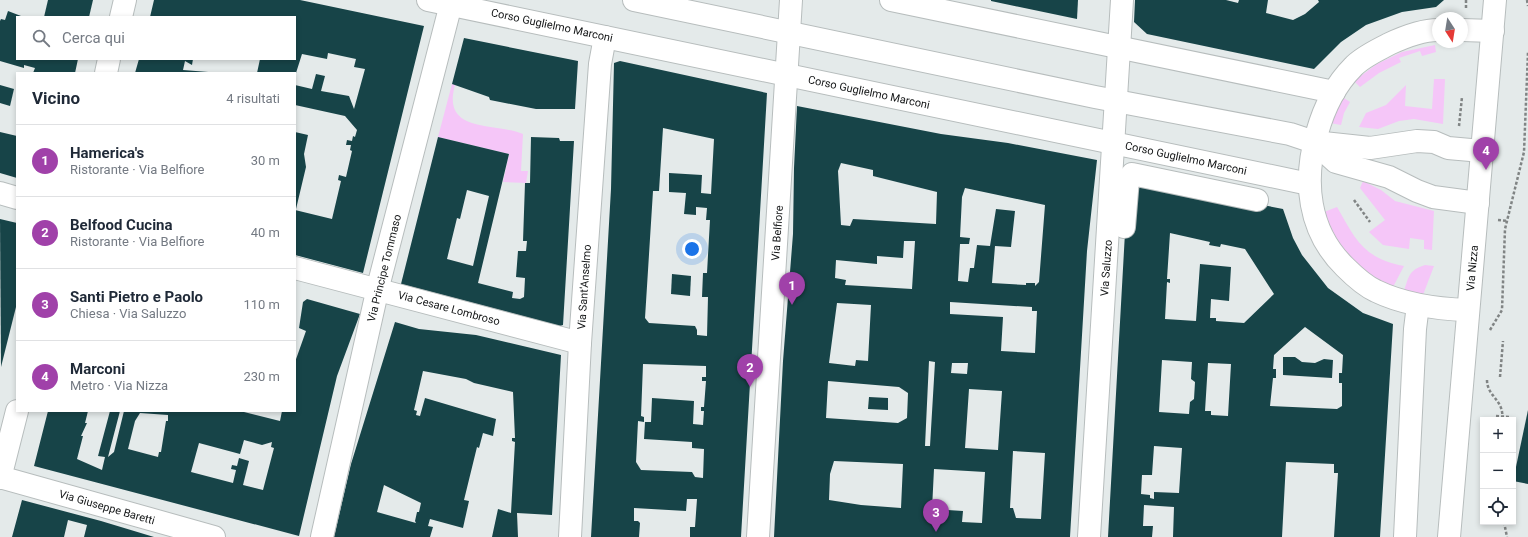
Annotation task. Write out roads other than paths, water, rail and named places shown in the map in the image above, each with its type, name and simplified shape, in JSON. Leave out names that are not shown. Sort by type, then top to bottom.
[{"type":"street","points":[[121,16],[125,0]]},
{"type":"street","name":"Corso Guglielmo Marconi","points":[[428,0],[452,2],[605,37],[1309,184]]},
{"type":"street","points":[[634,0],[1116,101],[1290,134],[1314,142],[1379,148],[1417,140],[1434,142],[1448,148],[1482,151]]},
{"type":"street","name":"Via Belfiore","points":[[758,537],[791,0]]},
{"type":"street","points":[[891,0],[1334,92]]},
{"type":"street","name":"Via Saluzzo","points":[[1089,537],[1124,174],[1114,143],[1122,0]]},
{"type":"street","name":"Via Nizza","points":[[1449,537],[1495,0]]},
{"type":"street","name":"Via Principe Tommaso","points":[[322,537],[378,289],[452,2]]},
{"type":"street","points":[[1432,30],[1404,37],[1378,50],[1354,66],[1334,92],[1322,117],[1314,142],[1309,170],[1309,184],[1314,219],[1320,232],[1337,259],[1353,275],[1375,291],[1418,306],[1468,310]]},
{"type":"street","points":[[1468,30],[1493,31]]},
{"type":"street","name":"Via Sant'Anselmo","points":[[570,537],[580,343],[600,64],[605,37]]},
{"type":"street","points":[[106,72],[109,60]]},
{"type":"street","points":[[1314,142],[1336,162],[1388,177],[1433,197],[1478,203]]},
{"type":"street","points":[[1105,537],[1124,174],[1136,174],[1257,200]]},
{"type":"street","points":[[0,193],[16,198]]},
{"type":"street","name":"Via Cesare Lombroso","points":[[296,268],[580,343]]},
{"type":"street","points":[[1405,537],[1415,329],[1418,306]]},
{"type":"street","points":[[0,478],[17,412]]},
{"type":"street","name":"Via Giuseppe Baretti","points":[[0,478],[214,537]]},
{"type":"place","name":"Marconi","points":[[1486,170]]},
{"type":"place","name":"Hamerica's","points":[[792,305]]},
{"type":"place","name":"Belfood Cucina","points":[[750,387]]},
{"type":"place","name":"Santi Pietro e Paolo","points":[[936,532]]}]
